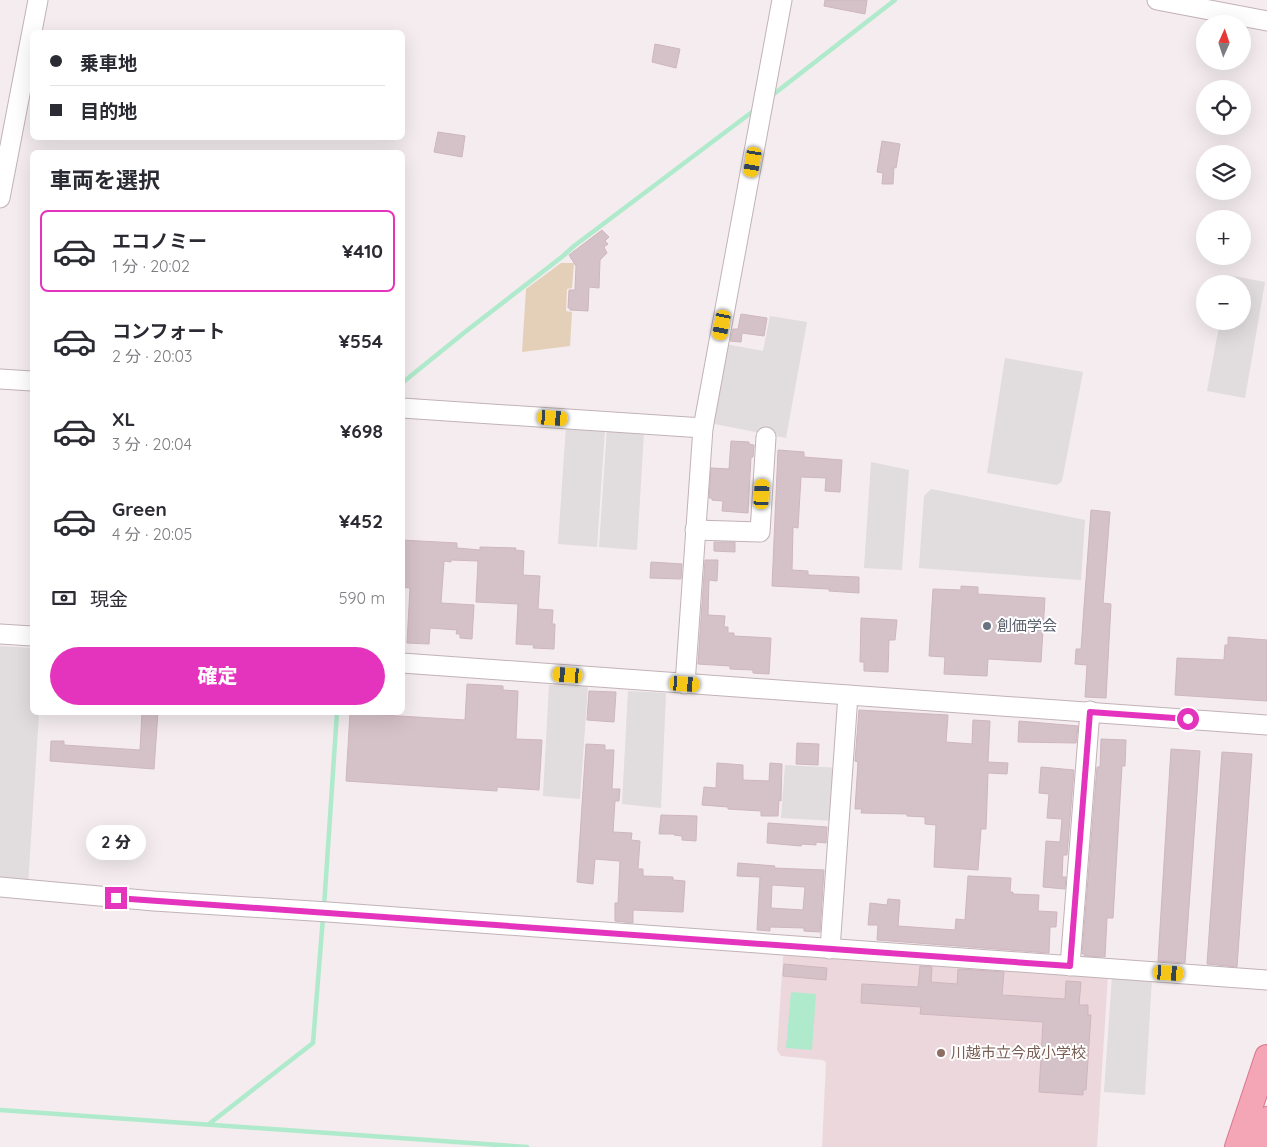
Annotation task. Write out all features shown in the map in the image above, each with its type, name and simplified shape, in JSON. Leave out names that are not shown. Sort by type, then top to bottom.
[{"type":"main road","points":[[1237,1147],[1267,1057]]},
{"type":"main road","points":[[1257,1147],[1267,1119]]},
{"type":"street","points":[[32,30],[38,0]]},
{"type":"street","points":[[685,684],[703,428],[782,0]]},
{"type":"street","points":[[1157,0],[1267,21]]},
{"type":"street","points":[[0,198],[30,42]]},
{"type":"street","points":[[0,379],[30,381]]},
{"type":"street","points":[[405,408],[703,428]]},
{"type":"street","points":[[695,530],[760,532],[766,438]]},
{"type":"street","points":[[0,634],[30,636]]},
{"type":"street","points":[[405,663],[1267,725]]},
{"type":"street","points":[[830,949],[848,695]]},
{"type":"street","points":[[1070,966],[1090,712]]},
{"type":"street","points":[[0,887],[154,901],[1267,980]]},
{"type":"shaded area","points":[[561,263],[574,263],[572,288],[567,289],[566,311],[572,312],[570,346],[522,352],[526,289]]},
{"type":"shaded area","points":[[1251,279],[1265,282],[1245,398],[1207,391],[1218,330],[1251,330]]},
{"type":"shaded area","points":[[770,316],[807,322],[786,438],[712,422],[725,344],[763,351]]},
{"type":"shaded area","points":[[1005,358],[1083,372],[1062,481],[1057,485],[987,473]]},
{"type":"shaded area","points":[[566,426],[605,429],[597,547],[558,544]]},
{"type":"shaded area","points":[[607,428],[644,431],[637,550],[599,547]]},
{"type":"shaded area","points":[[871,462],[909,470],[902,570],[864,568]]},
{"type":"shaded area","points":[[931,489],[1085,520],[1081,580],[919,568],[924,496]]},
{"type":"shaded area","points":[[0,646],[30,648],[30,715],[39,715],[28,886],[0,884]]},
{"type":"shaded area","points":[[549,685],[588,686],[580,799],[543,796]]},
{"type":"shaded area","points":[[628,691],[666,693],[661,808],[622,804]]},
{"type":"shaded area","points":[[785,765],[839,768],[836,821],[781,818]]},
{"type":"shaded area","name":"川越市立今成小学校","points":[[787,953],[1108,976],[1097,1147],[822,1147],[826,1062],[781,1056],[777,1050],[783,957]]},
{"type":"shaded area","points":[[1112,976],[1152,978],[1145,1095],[1104,1092]]},
{"type":"shaded area","points":[[791,992],[816,994],[812,1050],[786,1048]]},
{"type":"building","points":[[825,0],[867,0],[865,14],[824,6]]},
{"type":"building","points":[[655,44],[680,49],[676,68],[652,62]]},
{"type":"building","points":[[438,132],[465,136],[462,157],[434,152]]},
{"type":"building","points":[[882,141],[900,144],[896,168],[894,167],[893,184],[882,184],[883,173],[877,172]]},
{"type":"building","points":[[602,230],[609,237],[605,241],[608,244],[604,247],[607,253],[600,260],[599,288],[589,287],[588,311],[570,310],[568,308],[569,290],[575,290],[576,266],[569,255]]},
{"type":"building","points":[[741,314],[767,318],[764,336],[742,333],[741,342],[730,341],[733,329],[738,329]]},
{"type":"building","points":[[731,441],[749,442],[749,444],[754,445],[753,457],[751,457],[748,513],[722,511],[723,501],[709,498],[711,468],[729,469]]},
{"type":"building","points":[[778,450],[804,452],[804,457],[842,460],[840,492],[825,491],[826,478],[801,477],[798,528],[793,527],[792,570],[808,571],[808,575],[859,577],[859,593],[829,591],[829,589],[772,586]]},
{"type":"building","points":[[1091,510],[1110,512],[1103,603],[1111,604],[1106,698],[1085,697],[1087,665],[1075,664],[1076,649],[1081,649]]},
{"type":"building","points":[[405,540],[457,543],[457,548],[480,550],[480,547],[516,548],[515,550],[524,551],[523,575],[540,576],[538,609],[553,610],[552,624],[555,624],[554,649],[533,648],[534,645],[516,644],[518,604],[476,602],[478,561],[444,561],[441,603],[474,605],[472,639],[460,638],[460,634],[456,634],[457,630],[430,628],[429,644],[407,643],[410,588],[405,587]]},
{"type":"building","points":[[714,542],[735,542],[735,552],[714,551]]},
{"type":"building","points":[[705,560],[718,560],[717,581],[709,580],[708,615],[725,616],[724,627],[728,627],[728,633],[734,633],[734,636],[771,638],[769,674],[753,673],[753,670],[730,669],[730,666],[698,664]]},
{"type":"building","points":[[651,562],[682,564],[681,579],[650,578]]},
{"type":"building","name":"創価学会","points":[[961,586],[978,587],[978,594],[1045,598],[1041,662],[988,659],[987,676],[944,674],[945,657],[929,656],[933,589],[961,590]]},
{"type":"building","points":[[861,618],[897,620],[895,640],[889,640],[888,672],[864,671],[864,662],[860,662]]},
{"type":"building","points":[[1228,637],[1267,640],[1267,701],[1175,695],[1177,658],[1224,660],[1225,645],[1228,645]]},
{"type":"building","points":[[467,684],[503,686],[503,690],[518,691],[516,739],[542,740],[539,790],[497,787],[497,791],[346,781],[350,715],[465,720]]},
{"type":"building","points":[[589,691],[616,692],[614,722],[587,720]]},
{"type":"building","points":[[859,710],[948,715],[946,742],[972,744],[973,720],[990,721],[988,762],[1008,763],[1007,774],[988,773],[986,829],[981,829],[978,870],[934,867],[936,825],[925,824],[925,817],[907,816],[907,814],[861,813],[862,809],[855,809],[858,762],[855,761]]},
{"type":"building","points":[[142,715],[158,715],[154,769],[50,761],[51,741],[64,741],[64,745],[140,750]]},
{"type":"building","points":[[1019,721],[1078,726],[1076,743],[1018,742]]},
{"type":"building","points":[[1101,739],[1126,740],[1125,766],[1122,766],[1113,918],[1107,918],[1105,957],[1084,956],[1085,954],[1082,954],[1097,767],[1100,767]]},
{"type":"building","points":[[797,743],[819,744],[818,765],[796,764]]},
{"type":"building","points":[[586,744],[605,745],[605,750],[614,750],[612,789],[620,789],[619,801],[615,801],[613,832],[632,833],[631,840],[640,841],[638,869],[643,869],[643,876],[673,877],[673,880],[685,881],[683,912],[633,910],[633,923],[615,921],[620,861],[595,859],[593,884],[577,882]]},
{"type":"building","points":[[1171,749],[1200,751],[1185,963],[1158,961]]},
{"type":"building","points":[[1222,752],[1252,754],[1237,967],[1207,964]]},
{"type":"building","points":[[717,763],[743,765],[743,780],[769,781],[770,763],[782,764],[781,801],[779,800],[778,816],[761,816],[761,811],[702,805],[704,787],[716,788]]},
{"type":"building","points":[[1041,767],[1074,770],[1067,855],[1063,855],[1062,877],[1066,877],[1065,889],[1043,887],[1046,841],[1060,842],[1062,819],[1047,818],[1049,794],[1039,793]]},
{"type":"building","points":[[661,815],[697,816],[696,841],[682,840],[682,836],[674,834],[659,834]]},
{"type":"building","points":[[768,823],[827,827],[826,843],[816,842],[816,845],[802,844],[801,846],[767,843]]},
{"type":"building","points":[[738,863],[775,866],[774,868],[824,870],[820,932],[804,931],[804,928],[770,927],[770,931],[757,930],[760,877],[737,876]],"holes":[[[772,885],[805,887],[803,910],[771,908]]]},
{"type":"building","points":[[968,876],[1011,878],[1010,892],[1013,892],[1013,894],[1039,895],[1038,911],[1057,912],[1056,927],[1050,927],[1049,953],[877,940],[878,925],[868,925],[870,903],[887,905],[888,899],[900,900],[898,926],[955,930],[956,919],[965,920]]},
{"type":"building","points":[[784,964],[827,968],[826,980],[783,976]]},
{"type":"building","points":[[920,966],[932,967],[931,982],[957,984],[958,969],[1004,972],[1002,995],[1065,999],[1066,981],[1081,982],[1079,1005],[1088,1005],[1088,1015],[1091,1015],[1086,1090],[1083,1090],[1083,1095],[1039,1092],[1043,1022],[920,1014],[921,1007],[861,1003],[862,984],[918,987]]},
{"type":"waterway","points":[[770,97],[895,0]]},
{"type":"waterway","points":[[405,381],[574,246],[756,109]]},
{"type":"waterway","points":[[324,907],[337,715]]},
{"type":"waterway","points":[[209,1124],[313,1043],[323,917]]},
{"type":"waterway","points":[[0,1110],[527,1147]]},
{"type":"place","name":"創価学会","points":[[987,626]]},
{"type":"place","name":"川越市立今成小学校","points":[[941,1053]]},
{"type":"route","points":[[116,898],[1070,966],[1090,712],[1188,719]]}]
